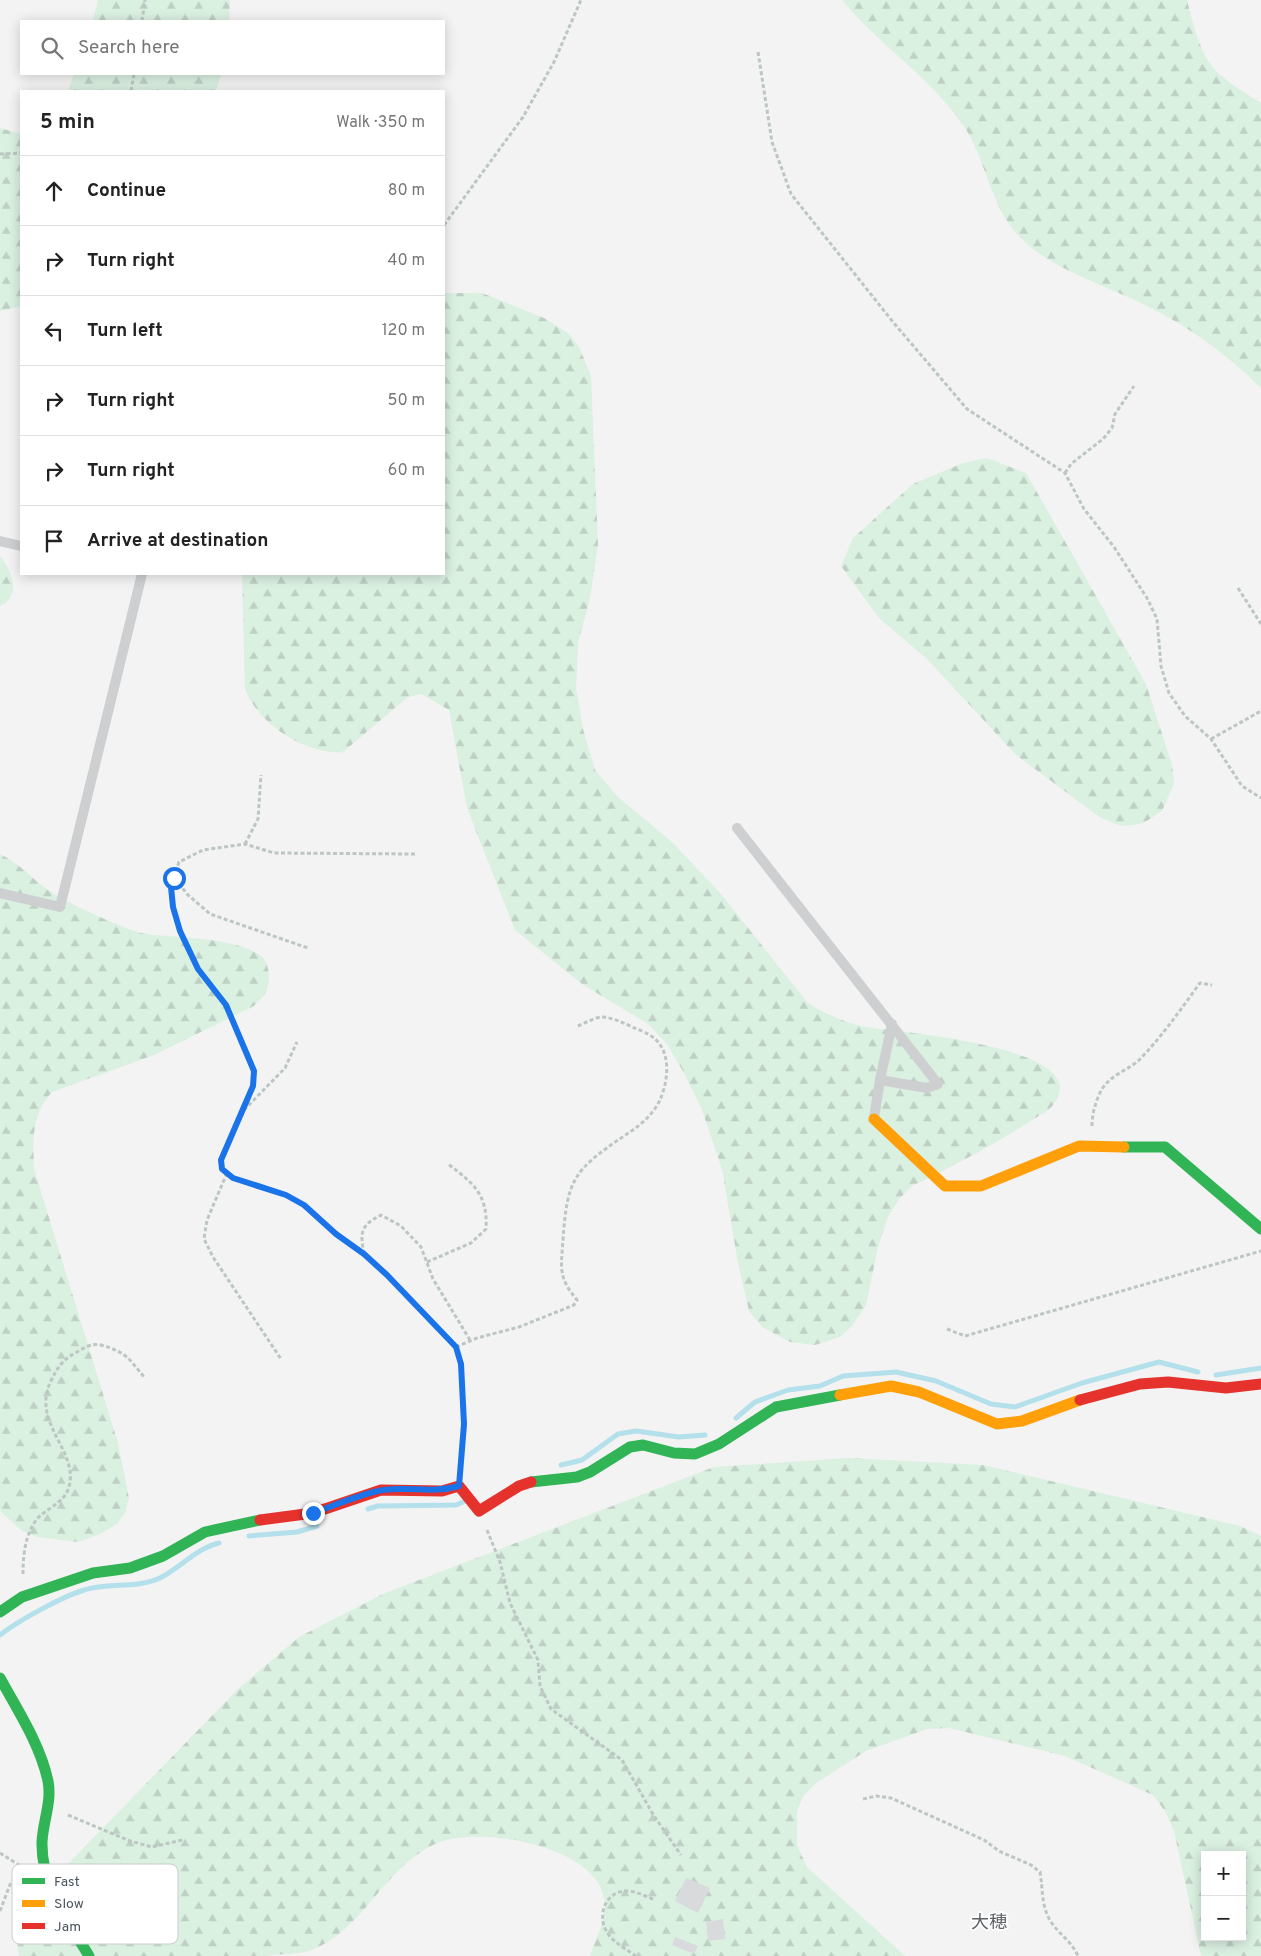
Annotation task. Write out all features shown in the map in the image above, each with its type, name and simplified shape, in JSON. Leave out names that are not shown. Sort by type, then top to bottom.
[{"type":"street","points":[[874,1119],[945,1186],[981,1186],[1079,1146],[1165,1148],[1261,1229]]},
{"type":"street","points":[[0,1612],[22,1597],[93,1572],[130,1568],[163,1556],[205,1532],[265,1519],[313,1513],[381,1490],[442,1491],[459,1486],[479,1511],[519,1486],[536,1480],[577,1477],[590,1472],[630,1447],[643,1445],[674,1453],[695,1454],[719,1444],[776,1407],[873,1389],[891,1386],[919,1392],[997,1424],[1022,1421],[1082,1399],[1140,1384],[1168,1382],[1226,1388],[1261,1384]]},
{"type":"street","points":[[0,1678],[44,1765],[48,1783],[49,1802],[42,1841],[43,1864]]},
{"type":"street","points":[[82,1944],[89,1956]]},
{"type":"lane","points":[[0,541],[20,546]]},
{"type":"lane","points":[[0,893],[60,906],[142,575]]},
{"type":"lane","points":[[737,828],[938,1084],[927,1088],[880,1080]]},
{"type":"lane","points":[[874,1119],[892,1024]]},
{"type":"path","points":[[142,20],[145,0]]},
{"type":"path","points":[[445,224],[523,117],[554,62],[581,0]]},
{"type":"path","points":[[758,52],[772,142],[791,194],[893,322],[967,409],[1065,473],[1084,509],[1114,546],[1147,598],[1157,619],[1161,666],[1169,692],[1185,716],[1211,739],[1242,786],[1261,798]]},
{"type":"path","points":[[132,90],[134,75]]},
{"type":"path","points":[[0,154],[20,153]]},
{"type":"path","points":[[1065,473],[1071,464],[1103,439],[1112,428],[1115,414],[1134,386]]},
{"type":"path","points":[[1238,588],[1261,624]]},
{"type":"path","points":[[1211,739],[1261,711]]},
{"type":"path","points":[[244,844],[258,819],[261,775]]},
{"type":"path","points":[[415,854],[274,853],[244,844],[203,850],[179,862],[171,887],[173,907],[180,931],[198,969],[226,1005],[254,1071],[253,1086],[221,1160],[222,1169],[233,1178],[286,1195],[304,1205],[336,1234],[364,1254],[456,1347],[461,1364],[464,1424],[459,1486]]},
{"type":"path","points":[[174,878],[187,894],[210,914],[308,948]]},
{"type":"path","points":[[1096,1146],[1092,1124],[1094,1108],[1103,1089],[1112,1078],[1136,1062],[1163,1034],[1200,984],[1212,985]]},
{"type":"path","points":[[456,1347],[470,1340],[519,1327],[574,1305],[577,1300],[564,1284],[561,1270],[568,1196],[578,1173],[592,1157],[643,1123],[658,1103],[667,1082],[666,1061],[661,1045],[653,1037],[617,1020],[601,1017],[578,1026]]},
{"type":"path","points":[[242,1112],[285,1068],[297,1042]]},
{"type":"path","points":[[427,1262],[472,1243],[486,1229],[487,1210],[472,1181],[448,1164]]},
{"type":"path","points":[[227,1173],[207,1220],[204,1239],[213,1257],[281,1359]]},
{"type":"path","points":[[364,1254],[361,1236],[366,1223],[381,1216],[401,1226],[422,1247],[434,1279],[470,1340]]},
{"type":"path","points":[[947,1329],[965,1336],[1258,1254],[1261,1251]]},
{"type":"path","points":[[22,1597],[23,1557],[27,1539],[38,1519],[64,1498],[71,1477],[70,1468],[48,1420],[45,1404],[46,1390],[55,1370],[81,1349],[98,1344],[122,1351],[145,1378]]},
{"type":"path","points":[[479,1511],[500,1562],[510,1603],[538,1660],[540,1686],[551,1709],[622,1760],[654,1816],[681,1855]]},
{"type":"path","points":[[863,1799],[876,1796],[891,1798],[984,1840],[999,1851],[1031,1865],[1040,1872],[1042,1905],[1051,1923],[1067,1938],[1078,1956]]},
{"type":"path","points":[[49,1802],[74,1819],[130,1842],[152,1847],[182,1840]]},
{"type":"path","points":[[0,1911],[12,1881]]},
{"type":"path","points":[[636,1956],[609,1935],[603,1926],[601,1916],[603,1908],[608,1899],[622,1892],[629,1891],[655,1900]]},
{"type":"green space","points":[[98,0],[230,0],[229,20],[93,20]]},
{"type":"green space","points":[[842,0],[1187,0],[1199,41],[1209,62],[1226,80],[1261,103],[1261,388],[1234,363],[1192,332],[1145,305],[1053,262],[1027,244],[1005,218],[997,203],[979,155],[963,125],[920,76],[872,32]]},
{"type":"green space","points":[[74,75],[221,75],[216,90],[68,90]]},
{"type":"green space","points":[[0,128],[20,134],[20,306],[0,311]]},
{"type":"green space","points":[[445,293],[482,293],[544,318],[568,333],[579,347],[591,376],[598,545],[590,598],[578,643],[576,688],[583,729],[595,770],[617,796],[672,842],[721,894],[807,1002],[828,1014],[858,1025],[950,1038],[1022,1056],[1048,1069],[1060,1085],[1053,1105],[1046,1112],[988,1147],[912,1186],[899,1199],[888,1217],[878,1247],[866,1305],[852,1326],[840,1337],[815,1345],[790,1342],[762,1327],[749,1311],[738,1263],[722,1169],[702,1110],[667,1044],[648,1024],[582,984],[515,930],[467,808],[449,710],[421,694],[408,697],[343,752],[329,752],[299,743],[285,735],[261,714],[251,702],[245,689],[242,575],[445,575]]},
{"type":"green space","points":[[987,458],[1026,473],[1146,684],[1172,765],[1174,784],[1162,811],[1145,822],[1121,826],[1101,818],[1016,755],[928,660],[879,618],[841,566],[853,538],[913,484],[963,463]]},
{"type":"green space","points":[[0,556],[11,575],[13,589],[11,596],[0,606]]},
{"type":"green space","points":[[0,854],[53,894],[94,914],[146,934],[206,939],[237,945],[261,956],[267,964],[269,975],[266,991],[254,1006],[154,1055],[52,1092],[40,1110],[35,1128],[34,1169],[118,1443],[129,1498],[125,1513],[117,1524],[100,1534],[78,1542],[37,1537],[22,1531],[0,1511]]},
{"type":"green space","points":[[849,1458],[983,1465],[1240,1526],[1261,1536],[1261,1956],[1201,1956],[1174,1831],[1165,1811],[1153,1795],[1065,1756],[949,1728],[927,1729],[866,1751],[816,1783],[804,1795],[797,1811],[797,1845],[807,1867],[905,1956],[590,1956],[605,1909],[603,1894],[593,1877],[577,1862],[555,1851],[529,1843],[502,1838],[477,1837],[453,1839],[435,1844],[417,1855],[386,1884],[344,1930],[328,1942],[309,1951],[268,1956],[19,1956],[18,1944],[178,1944],[178,1864],[68,1864],[238,1689],[299,1637],[385,1593],[714,1467]]},
{"type":"building","points":[[686,1878],[710,1888],[698,1913],[675,1901]]},
{"type":"building","points":[[723,1919],[725,1939],[708,1941],[706,1922]]},
{"type":"building","points":[[675,1937],[698,1946],[694,1954],[672,1945]]},
{"type":"waterway","points":[[736,1418],[755,1402],[788,1390],[820,1386],[843,1376],[896,1372],[936,1381],[991,1404],[1015,1407],[1082,1383],[1159,1362],[1198,1372]]},
{"type":"waterway","points":[[1216,1375],[1261,1368]]},
{"type":"waterway","points":[[561,1465],[582,1460],[618,1434],[636,1431],[679,1437],[705,1435]]},
{"type":"waterway","points":[[368,1509],[378,1506],[456,1505],[463,1502]]},
{"type":"waterway","points":[[249,1536],[297,1532],[317,1526]]},
{"type":"waterway","points":[[0,1635],[40,1610],[75,1593],[103,1586],[132,1585],[160,1578],[203,1549],[219,1543]]},
{"type":"traffic: fast","points":[[1124,1147],[1165,1147],[1261,1229]]},
{"type":"traffic: fast","points":[[531,1482],[577,1477],[590,1472],[630,1447],[643,1445],[674,1453],[695,1454],[719,1444],[776,1407],[840,1395]]},
{"type":"traffic: fast","points":[[0,1612],[22,1597],[93,1573],[130,1568],[163,1556],[205,1532],[260,1520]]},
{"type":"traffic: fast","points":[[0,1678],[34,1741],[48,1781],[49,1796],[42,1842],[44,1864]]},
{"type":"traffic: fast","points":[[82,1944],[89,1956]]},
{"type":"traffic: slow","points":[[874,1119],[945,1186],[981,1186],[1079,1146],[1124,1147]]},
{"type":"traffic: slow","points":[[840,1395],[891,1386],[919,1392],[997,1424],[1022,1421],[1080,1400]]},
{"type":"traffic: jam","points":[[1080,1400],[1140,1384],[1168,1382],[1226,1388],[1261,1384]]},
{"type":"traffic: jam","points":[[260,1520],[313,1513],[381,1490],[442,1491],[459,1486],[479,1511],[519,1486],[531,1482]]},
{"type":"district","name":"大穂","points":[[989,1922]]},
{"type":"route","points":[[174,878],[171,887],[173,907],[180,931],[198,969],[226,1005],[254,1071],[253,1086],[221,1160],[222,1169],[233,1178],[286,1195],[304,1205],[336,1234],[364,1254],[387,1275],[456,1347],[461,1364],[464,1424],[462,1471],[459,1486],[442,1491],[381,1490],[313,1513]]}]
